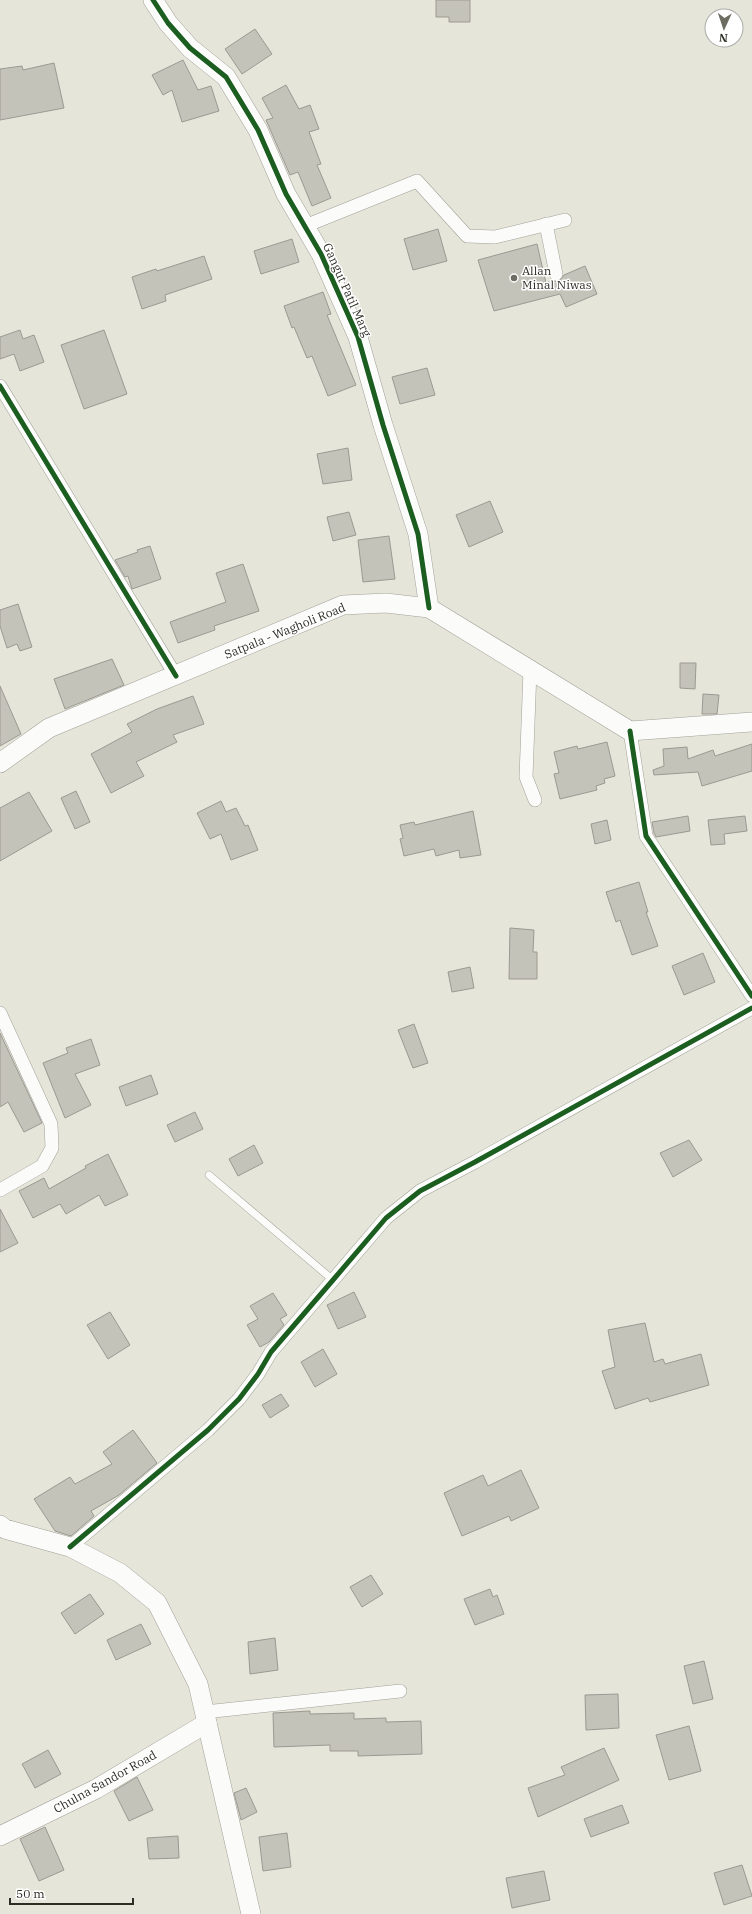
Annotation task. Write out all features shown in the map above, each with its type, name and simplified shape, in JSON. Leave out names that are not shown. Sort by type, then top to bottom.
[{"type":"main road","name":"Gangut Patil Marg","points":[[153,0],[168,23],[190,48],[226,76],[258,130],[286,194],[321,254],[358,337],[383,425],[418,534],[429,608]]},
{"type":"main road","name":"Satpala - Wagholi Road","points":[[0,763],[49,728],[343,605],[386,603],[429,608],[630,731]]},
{"type":"main road","points":[[630,731],[752,722]]},
{"type":"main road","points":[[0,1526],[5,1529],[70,1547],[120,1572],[157,1602],[198,1684],[250,1914]]},
{"type":"main road","name":"Chulna Sandor Road","points":[[0,1836],[96,1790],[206,1718]]},
{"type":"street","points":[[305,226],[417,181],[467,236],[495,237],[565,220]]},
{"type":"street","points":[[546,224],[556,274]]},
{"type":"street","points":[[0,386],[176,676]]},
{"type":"street","points":[[530,670],[526,777],[535,800]]},
{"type":"street","points":[[630,731],[646,836],[752,996]]},
{"type":"street","points":[[70,1547],[208,1430],[234,1404],[258,1374],[271,1352],[386,1218],[420,1191],[752,1008]]},
{"type":"street","points":[[0,1013],[51,1124],[52,1148],[42,1166],[0,1190]]},
{"type":"street","points":[[206,1718],[400,1691]]},
{"type":"lane","points":[[209,1175],[333,1280]]},
{"type":"building","points":[[436,0],[470,0],[470,22],[449,22],[449,17],[436,17]]},
{"type":"building","points":[[255,29],[272,54],[242,74],[225,49]]},
{"type":"building","points":[[183,60],[198,90],[211,86],[219,111],[182,122],[172,90],[163,95],[152,75]]},
{"type":"building","points":[[54,63],[64,108],[0,120],[0,69],[22,66],[23,70]]},
{"type":"building","points":[[286,85],[299,109],[310,105],[319,129],[309,132],[321,164],[317,165],[331,198],[312,206],[298,172],[290,175],[266,120],[273,118],[262,98]]},
{"type":"building","points":[[438,229],[447,261],[413,270],[404,239]]},
{"type":"building","points":[[292,239],[299,262],[261,274],[254,251]]},
{"type":"building","name":"Allan Minal Niwas","points":[[537,244],[546,283],[552,280],[558,282],[564,275],[585,266],[597,294],[566,307],[560,294],[494,311],[478,260]]},
{"type":"building","points":[[204,256],[212,279],[165,295],[166,301],[142,309],[132,277],[156,269],[157,271]]},
{"type":"building","points":[[323,292],[331,314],[327,315],[356,385],[328,396],[312,356],[307,358],[294,327],[292,328],[284,306]]},
{"type":"building","points":[[20,330],[23,339],[34,335],[44,362],[20,371],[14,354],[0,359],[0,337]]},
{"type":"building","points":[[104,330],[127,394],[84,409],[61,345]]},
{"type":"building","points":[[427,368],[435,395],[400,404],[392,377]]},
{"type":"building","points":[[348,448],[352,480],[323,484],[317,454]]},
{"type":"building","points":[[490,501],[503,532],[469,547],[456,515]]},
{"type":"building","points":[[349,512],[356,535],[333,541],[327,517]]},
{"type":"building","points":[[389,536],[395,579],[363,582],[358,540]]},
{"type":"building","points":[[150,546],[161,579],[132,589],[128,576],[125,577],[115,560]]},
{"type":"building","points":[[243,564],[259,611],[214,626],[215,630],[178,643],[170,622],[226,602],[216,573]]},
{"type":"building","points":[[18,604],[32,647],[20,651],[17,644],[7,648],[0,626],[0,610]]},
{"type":"building","points":[[112,659],[124,685],[65,709],[54,679]]},
{"type":"building","points":[[680,663],[696,663],[695,689],[680,688]]},
{"type":"building","points":[[0,686],[21,734],[0,746]]},
{"type":"building","points":[[703,694],[719,695],[717,714],[702,714]]},
{"type":"building","points":[[193,696],[204,724],[173,735],[177,742],[136,762],[144,776],[111,793],[91,754],[132,732],[127,724],[157,709]]},
{"type":"building","points":[[607,742],[615,776],[604,779],[605,783],[596,786],[597,790],[560,799],[554,774],[559,773],[554,752],[577,746],[578,749]]},
{"type":"building","points":[[752,744],[752,771],[702,786],[698,772],[654,775],[653,770],[664,766],[663,749],[687,747],[688,759],[713,750],[715,756]]},
{"type":"building","points":[[76,791],[90,822],[75,829],[61,798]]},
{"type":"building","points":[[29,792],[52,831],[0,861],[0,808]]},
{"type":"building","points":[[221,801],[226,812],[236,808],[245,826],[248,825],[258,850],[231,860],[221,834],[210,839],[197,813]]},
{"type":"building","points":[[473,811],[481,855],[460,858],[459,850],[436,856],[434,849],[404,856],[400,839],[403,838],[400,825],[414,822],[415,825]]},
{"type":"building","points":[[688,816],[690,831],[656,837],[652,822]]},
{"type":"building","points":[[745,816],[747,831],[724,834],[725,844],[711,845],[708,820]]},
{"type":"building","points":[[607,820],[611,840],[595,844],[591,824]]},
{"type":"building","points":[[639,882],[648,912],[646,912],[658,946],[632,955],[620,920],[616,922],[606,892]]},
{"type":"building","points":[[510,928],[534,930],[533,952],[537,952],[537,979],[509,979]]},
{"type":"building","points":[[703,953],[715,982],[684,995],[672,966]]},
{"type":"building","points":[[470,967],[474,988],[452,992],[448,972]]},
{"type":"building","points":[[414,1024],[428,1063],[413,1068],[398,1030]]},
{"type":"building","points":[[0,1033],[42,1123],[24,1132],[8,1102],[0,1107]]},
{"type":"building","points":[[91,1039],[100,1065],[75,1074],[91,1105],[65,1118],[43,1063],[68,1053],[66,1048]]},
{"type":"building","points":[[151,1075],[158,1094],[126,1106],[119,1087]]},
{"type":"building","points":[[195,1112],[203,1129],[175,1142],[167,1125]]},
{"type":"building","points":[[689,1140],[702,1160],[673,1177],[660,1153]]},
{"type":"building","points":[[254,1145],[263,1163],[238,1176],[229,1159]]},
{"type":"building","points":[[108,1154],[128,1195],[105,1206],[99,1195],[66,1214],[60,1204],[33,1218],[19,1191],[44,1178],[49,1189],[86,1168],[85,1166]]},
{"type":"building","points":[[0,1209],[18,1243],[0,1252]]},
{"type":"building","points":[[354,1292],[366,1317],[338,1329],[327,1305]]},
{"type":"building","points":[[273,1293],[287,1315],[280,1319],[284,1325],[269,1342],[260,1347],[247,1325],[258,1319],[250,1306]]},
{"type":"building","points":[[110,1312],[130,1345],[108,1359],[87,1325]]},
{"type":"building","points":[[645,1323],[654,1362],[663,1359],[665,1364],[701,1354],[709,1385],[650,1402],[648,1398],[615,1409],[602,1371],[615,1367],[608,1330]]},
{"type":"building","points":[[323,1349],[337,1374],[315,1387],[301,1362]]},
{"type":"building","points":[[281,1394],[289,1406],[270,1418],[262,1405]]},
{"type":"building","points":[[133,1430],[157,1463],[119,1495],[91,1511],[94,1516],[71,1536],[55,1531],[34,1499],[70,1477],[75,1484],[112,1464],[103,1452]]},
{"type":"building","points":[[521,1470],[539,1508],[511,1521],[509,1516],[462,1536],[444,1493],[483,1475],[488,1486]]},
{"type":"building","points":[[371,1575],[383,1594],[362,1607],[350,1587]]},
{"type":"building","points":[[490,1589],[493,1597],[497,1595],[504,1614],[475,1625],[464,1599]]},
{"type":"building","points":[[90,1594],[104,1614],[75,1634],[61,1613]]},
{"type":"building","points":[[141,1624],[151,1644],[116,1660],[107,1640]]},
{"type":"building","points":[[275,1638],[278,1670],[250,1674],[248,1642]]},
{"type":"building","points":[[704,1661],[713,1699],[693,1704],[684,1666]]},
{"type":"building","points":[[618,1694],[619,1728],[586,1730],[585,1695]]},
{"type":"building","points":[[310,1711],[310,1714],[354,1713],[354,1719],[386,1718],[386,1722],[421,1721],[422,1754],[358,1756],[358,1751],[330,1751],[330,1745],[274,1747],[273,1713]]},
{"type":"building","points":[[689,1726],[701,1771],[669,1780],[656,1735]]},
{"type":"building","points":[[604,1748],[619,1780],[538,1817],[528,1788],[565,1775],[561,1767]]},
{"type":"building","points":[[48,1750],[61,1774],[35,1788],[22,1764]]},
{"type":"building","points":[[137,1777],[153,1810],[129,1821],[114,1791]]},
{"type":"building","points":[[246,1788],[257,1812],[241,1820],[234,1793]]},
{"type":"building","points":[[622,1805],[629,1823],[591,1837],[584,1819]]},
{"type":"building","points":[[45,1827],[64,1870],[39,1881],[20,1839]]},
{"type":"building","points":[[287,1833],[291,1867],[263,1871],[259,1837]]},
{"type":"building","points":[[178,1836],[179,1858],[149,1859],[147,1838]]},
{"type":"building","points":[[742,1865],[752,1896],[724,1905],[714,1873]]},
{"type":"building","points":[[544,1871],[550,1900],[512,1908],[506,1878]]},
{"type":"cycle path","points":[[153,0],[168,23],[190,48],[226,77],[258,130],[286,194],[321,254],[358,337],[383,425],[418,534],[429,608]]},
{"type":"cycle path","points":[[0,386],[176,676]]},
{"type":"cycle path","points":[[630,731],[646,836],[752,996]]},
{"type":"cycle path","points":[[70,1547],[208,1430],[239,1399],[258,1374],[271,1352],[386,1218],[420,1191],[752,1008]]},
{"type":"place","name":"Allan Minal Niwas","points":[[514,278]]}]
